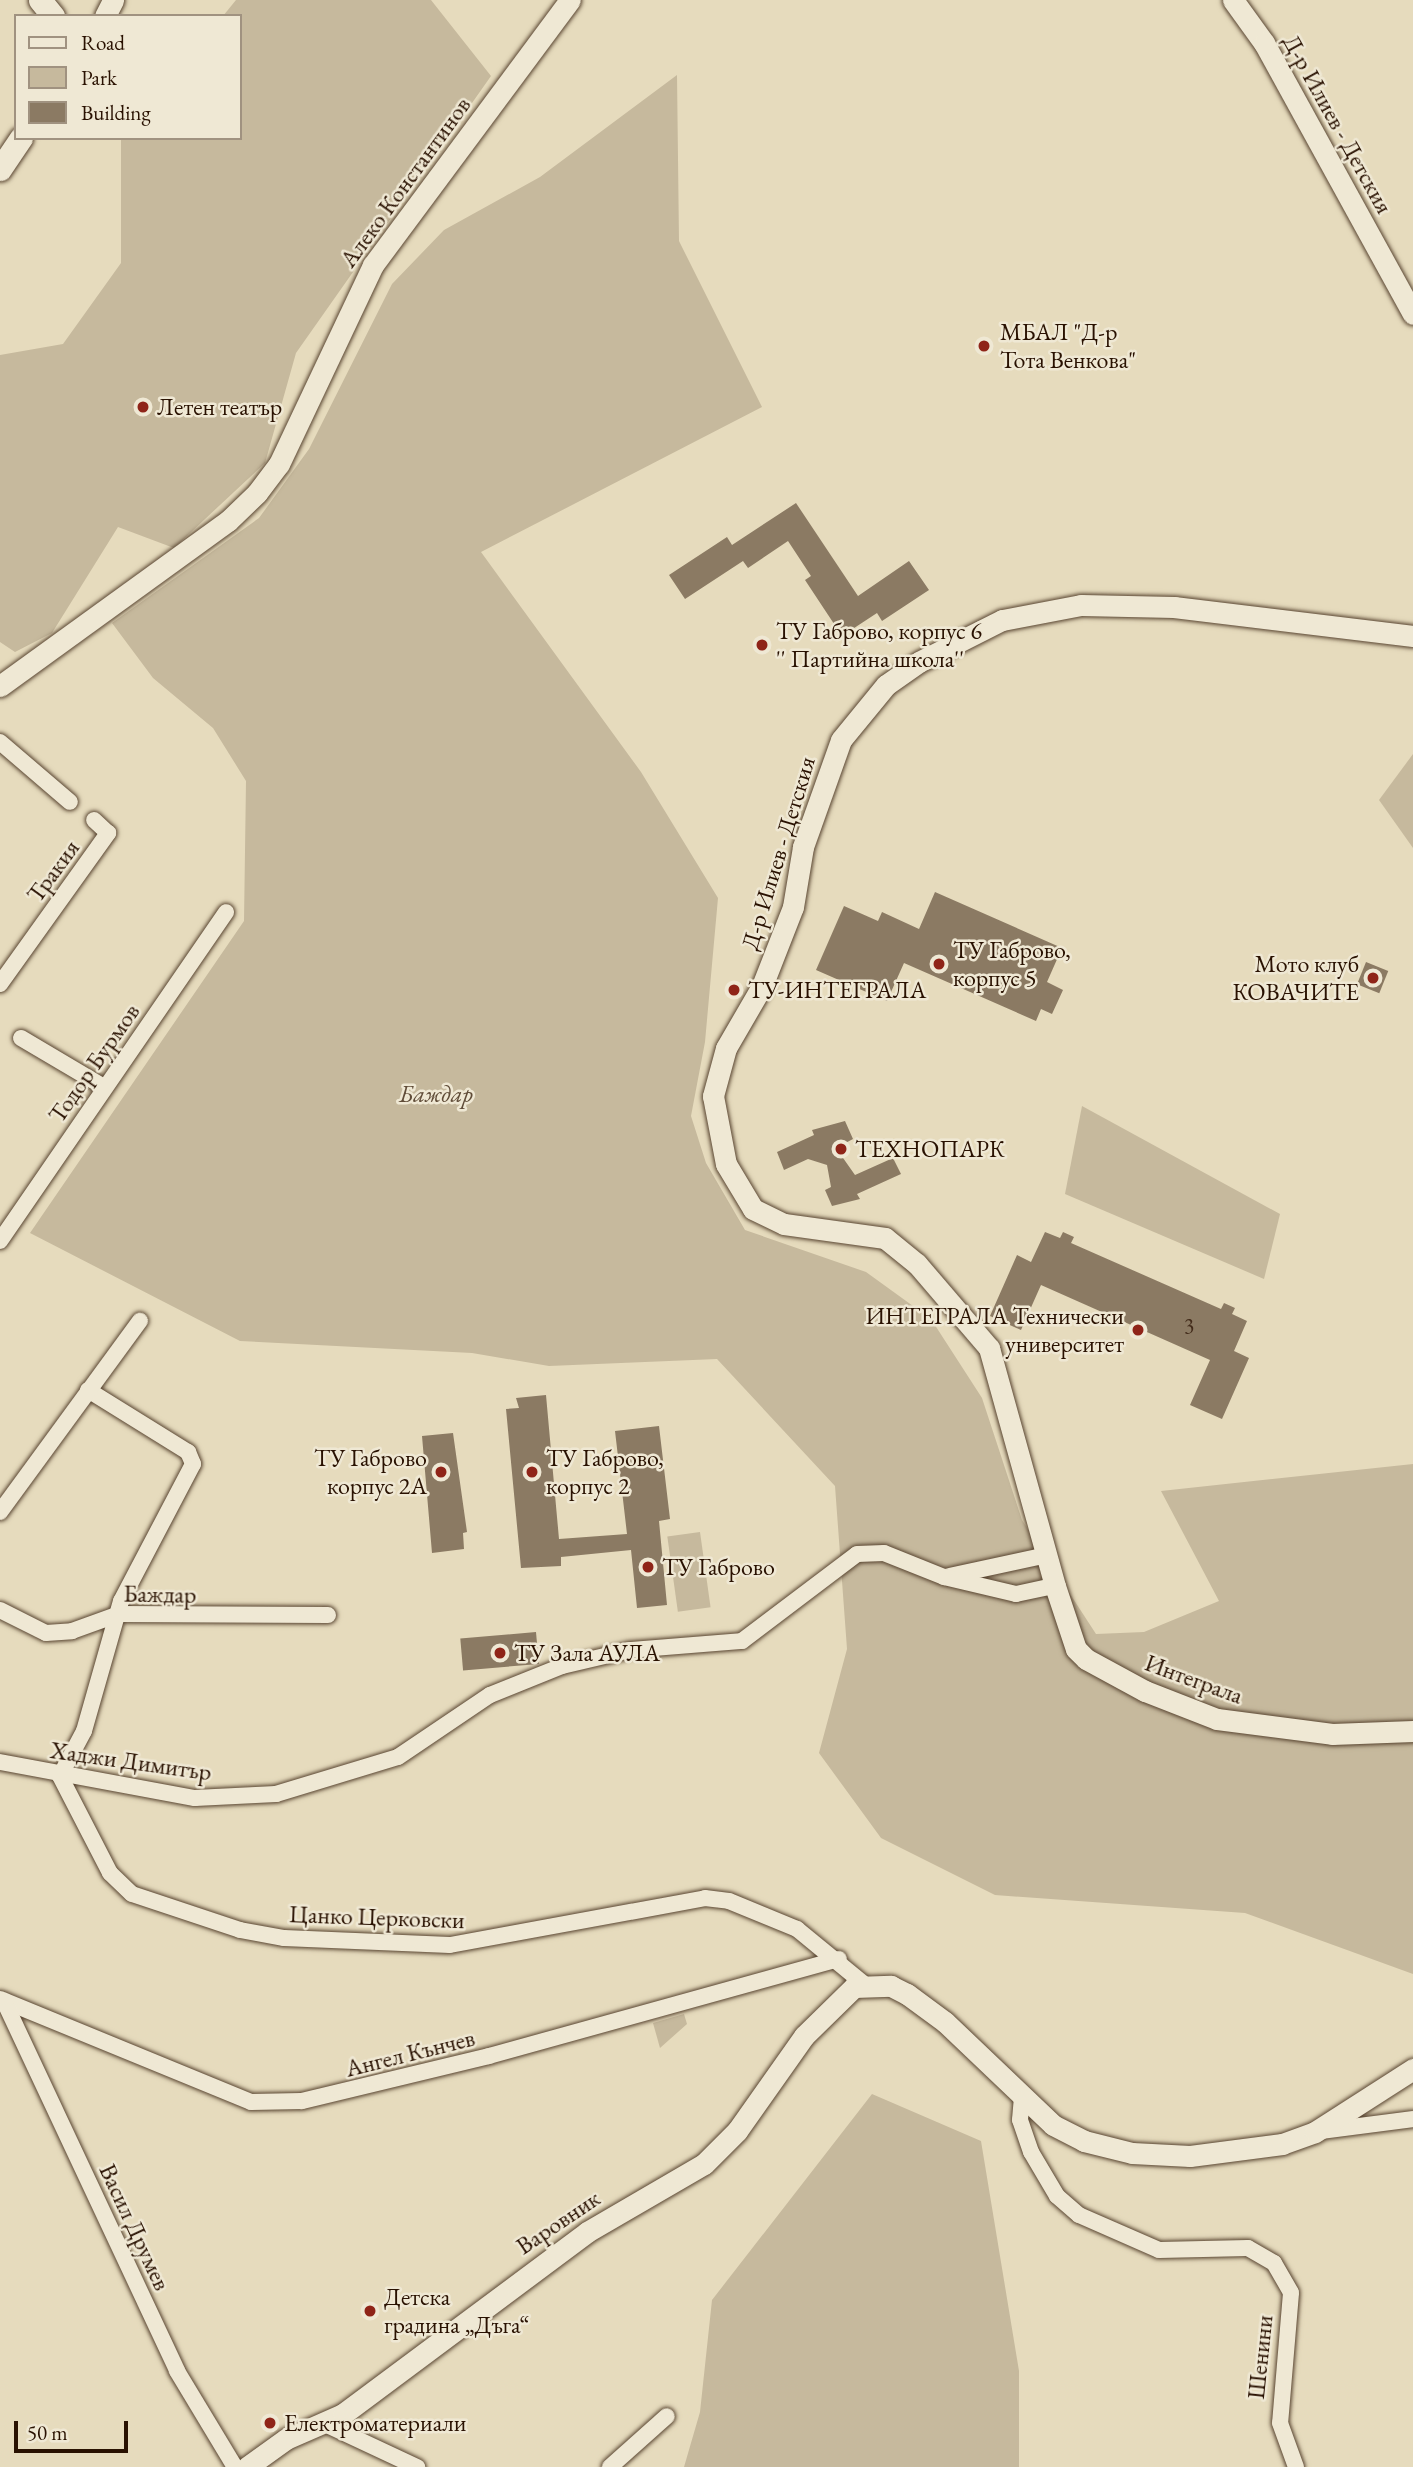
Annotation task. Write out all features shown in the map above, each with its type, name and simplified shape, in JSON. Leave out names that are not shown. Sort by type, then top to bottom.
[{"type":"main road","points":[[40,0],[51,14]]},
{"type":"main road","points":[[0,169],[20,140]]},
{"type":"street","name":"Алеко Константинов","points":[[0,686],[228,521],[257,493],[279,464],[373,265],[570,0]]},
{"type":"street","name":"Д-р Илиев - Детския","points":[[1233,0],[1264,43],[1413,314]]},
{"type":"street","name":"Д-р Илиев - Детския","points":[[1055,1586],[989,1348],[961,1311],[885,1238],[784,1224],[761,1216],[742,1199],[724,1157],[714,1112],[716,1077],[762,986],[793,906],[803,847],[824,783],[841,740],[886,685],[961,638],[1031,611],[1137,603],[1413,636]]},
{"type":"street","points":[[0,742],[70,802]]},
{"type":"street","name":"Тракия","points":[[0,984],[108,833],[94,820]]},
{"type":"street","name":"Тодор Бурмов","points":[[0,1241],[226,912]]},
{"type":"street","points":[[21,1038],[104,1087]]},
{"type":"street","points":[[0,1512],[140,1321]]},
{"type":"street","points":[[60,1776],[84,1731],[119,1614],[193,1464],[188,1452],[88,1390]]},
{"type":"street","name":"Хаджи Димитър","points":[[0,1762],[60,1776],[195,1798],[276,1794],[398,1757],[490,1695],[562,1666],[630,1650],[742,1642],[857,1555],[884,1553],[944,1577],[1016,1594],[1055,1586]]},
{"type":"street","points":[[944,1577],[1047,1555]]},
{"type":"street","name":"Интеграла","points":[[1055,1586],[1076,1649],[1097,1667],[1145,1691],[1217,1719],[1258,1727],[1332,1734],[1413,1731]]},
{"type":"street","name":"Баждар","points":[[0,1610],[46,1633],[72,1631],[119,1614],[328,1615]]},
{"type":"street","name":"Цанко Церковски","points":[[60,1776],[118,1884],[132,1894],[240,1930],[316,1942],[450,1945],[705,1898],[779,1920],[839,1959],[864,1984]]},
{"type":"street","name":"Ангел Кънчев","points":[[2,2000],[251,2102],[302,2101],[489,2056],[839,1959]]},
{"type":"street","points":[[864,1984],[891,1986],[924,2006],[1065,2133],[1132,2153],[1231,2153],[1315,2132],[1413,2119]]},
{"type":"street","name":"Варовник","points":[[247,2467],[278,2443],[325,2424],[587,2232],[711,2159],[804,2036],[840,1997],[864,1984]]},
{"type":"street","name":"Васил Друмев","points":[[2,2000],[177,2371],[235,2467]]},
{"type":"street","points":[[1315,2132],[1413,2069]]},
{"type":"street","name":"Шенини","points":[[1022,2097],[1020,2120],[1031,2152],[1058,2196],[1079,2215],[1158,2250],[1261,2252],[1282,2273],[1291,2293],[1292,2317],[1280,2423],[1296,2467]]},
{"type":"street","points":[[610,2467],[667,2416]]},
{"type":"street","points":[[325,2424],[417,2467]]},
{"type":"green space","points":[[236,0],[431,0],[491,76],[296,353],[265,463],[174,548],[118,527],[52,633],[15,652],[0,642],[0,355],[63,344],[121,263],[121,140],[242,140],[242,14],[225,14]]},
{"type":"green space","name":"Баждар","points":[[677,75],[679,241],[762,407],[481,552],[641,772],[718,898],[705,1042],[691,1116],[706,1163],[745,1230],[866,1272],[931,1319],[982,1398],[1022,1520],[1096,1634],[1144,1632],[1219,1601],[1161,1491],[1413,1464],[1413,1974],[1245,1913],[995,1895],[881,1838],[819,1753],[847,1649],[835,1486],[717,1359],[549,1366],[472,1353],[240,1341],[30,1233],[244,921],[246,781],[213,728],[153,678],[112,623],[259,518],[309,449],[392,284],[444,230],[540,177]]},
{"type":"green space","points":[[1413,754],[1413,848],[1379,800]]},
{"type":"green space","points":[[1082,1106],[1280,1214],[1264,1279],[1065,1194]]},
{"type":"green space","points":[[700,1532],[711,1607],[678,1612],[667,1537]]},
{"type":"green space","points":[[684,2014],[687,2024],[660,2048],[653,2023]]},
{"type":"green space","points":[[872,2094],[981,2141],[1019,2371],[1019,2467],[684,2467],[700,2412],[712,2300]]},
{"type":"building","points":[[796,503],[858,596],[909,561],[929,590],[882,621],[877,613],[842,636],[805,580],[811,576],[788,541],[748,568],[743,561],[685,599],[669,575],[727,537],[732,545]]},
{"type":"building","points":[[935,892],[1062,948],[1047,982],[1063,990],[1052,1014],[1041,1009],[1036,1021],[904,963],[887,1001],[816,970],[844,906],[878,921],[882,912],[919,929]]},
{"type":"building","name":"Мото клуб КОВАЧИТЕ","points":[[1366,962],[1388,971],[1379,993],[1357,984]]},
{"type":"building","name":"ТЕХНОПАРК","points":[[845,1121],[853,1139],[836,1148],[855,1175],[893,1158],[901,1174],[857,1194],[860,1199],[832,1206],[825,1190],[831,1187],[827,1165],[808,1159],[784,1170],[777,1152],[814,1135],[812,1130]]},
{"type":"building","points":[[1045,1232],[1060,1238],[1063,1232],[1074,1237],[1071,1243],[1221,1309],[1224,1303],[1235,1308],[1232,1314],[1247,1321],[1234,1351],[1249,1358],[1222,1419],[1190,1405],[1210,1360],[1041,1285],[1021,1330],[990,1316],[1017,1255],[1031,1262]]},
{"type":"building","points":[[546,1395],[559,1539],[627,1534],[615,1431],[659,1426],[670,1519],[659,1521],[667,1605],[637,1608],[631,1550],[561,1557],[561,1566],[521,1568],[506,1409],[519,1408],[516,1398]]},
{"type":"building","name":"ТУ Габрово корпус 2А","points":[[453,1433],[467,1532],[463,1533],[464,1549],[432,1553],[422,1436]]},
{"type":"building","name":"ТУ Зала АУЛА","points":[[536,1632],[539,1664],[463,1671],[460,1639]]},
{"type":"place","name":"МБАЛ \"Д-р Тота Венкова\"","points":[[984,346]]},
{"type":"place","name":"Летен театър","points":[[143,407]]},
{"type":"place","name":"ТУ Габрово, корпус 6 '' Партийна школа''","points":[[762,645]]},
{"type":"place","name":"ТУ Габрово, корпус 5","points":[[939,964]]},
{"type":"place","name":"Мото клуб КОВАЧИТЕ","points":[[1373,978]]},
{"type":"place","name":"ТУ-ИНТЕГРАЛА","points":[[734,990]]},
{"type":"place","name":"ТЕХНОПАРК","points":[[841,1149]]},
{"type":"place","name":"ИНТЕГРАЛА Технически университет","points":[[1138,1330]]},
{"type":"place","name":"ТУ Габрово корпус 2А","points":[[441,1472]]},
{"type":"place","name":"ТУ Габрово, корпус 2","points":[[532,1472]]},
{"type":"place","name":"ТУ Габрово","points":[[648,1567]]},
{"type":"place","name":"ТУ Зала АУЛА","points":[[500,1653]]},
{"type":"place","name":"Детска градина „Дъга“","points":[[370,2311]]},
{"type":"place","name":"Електроматериали","points":[[270,2423]]}]
